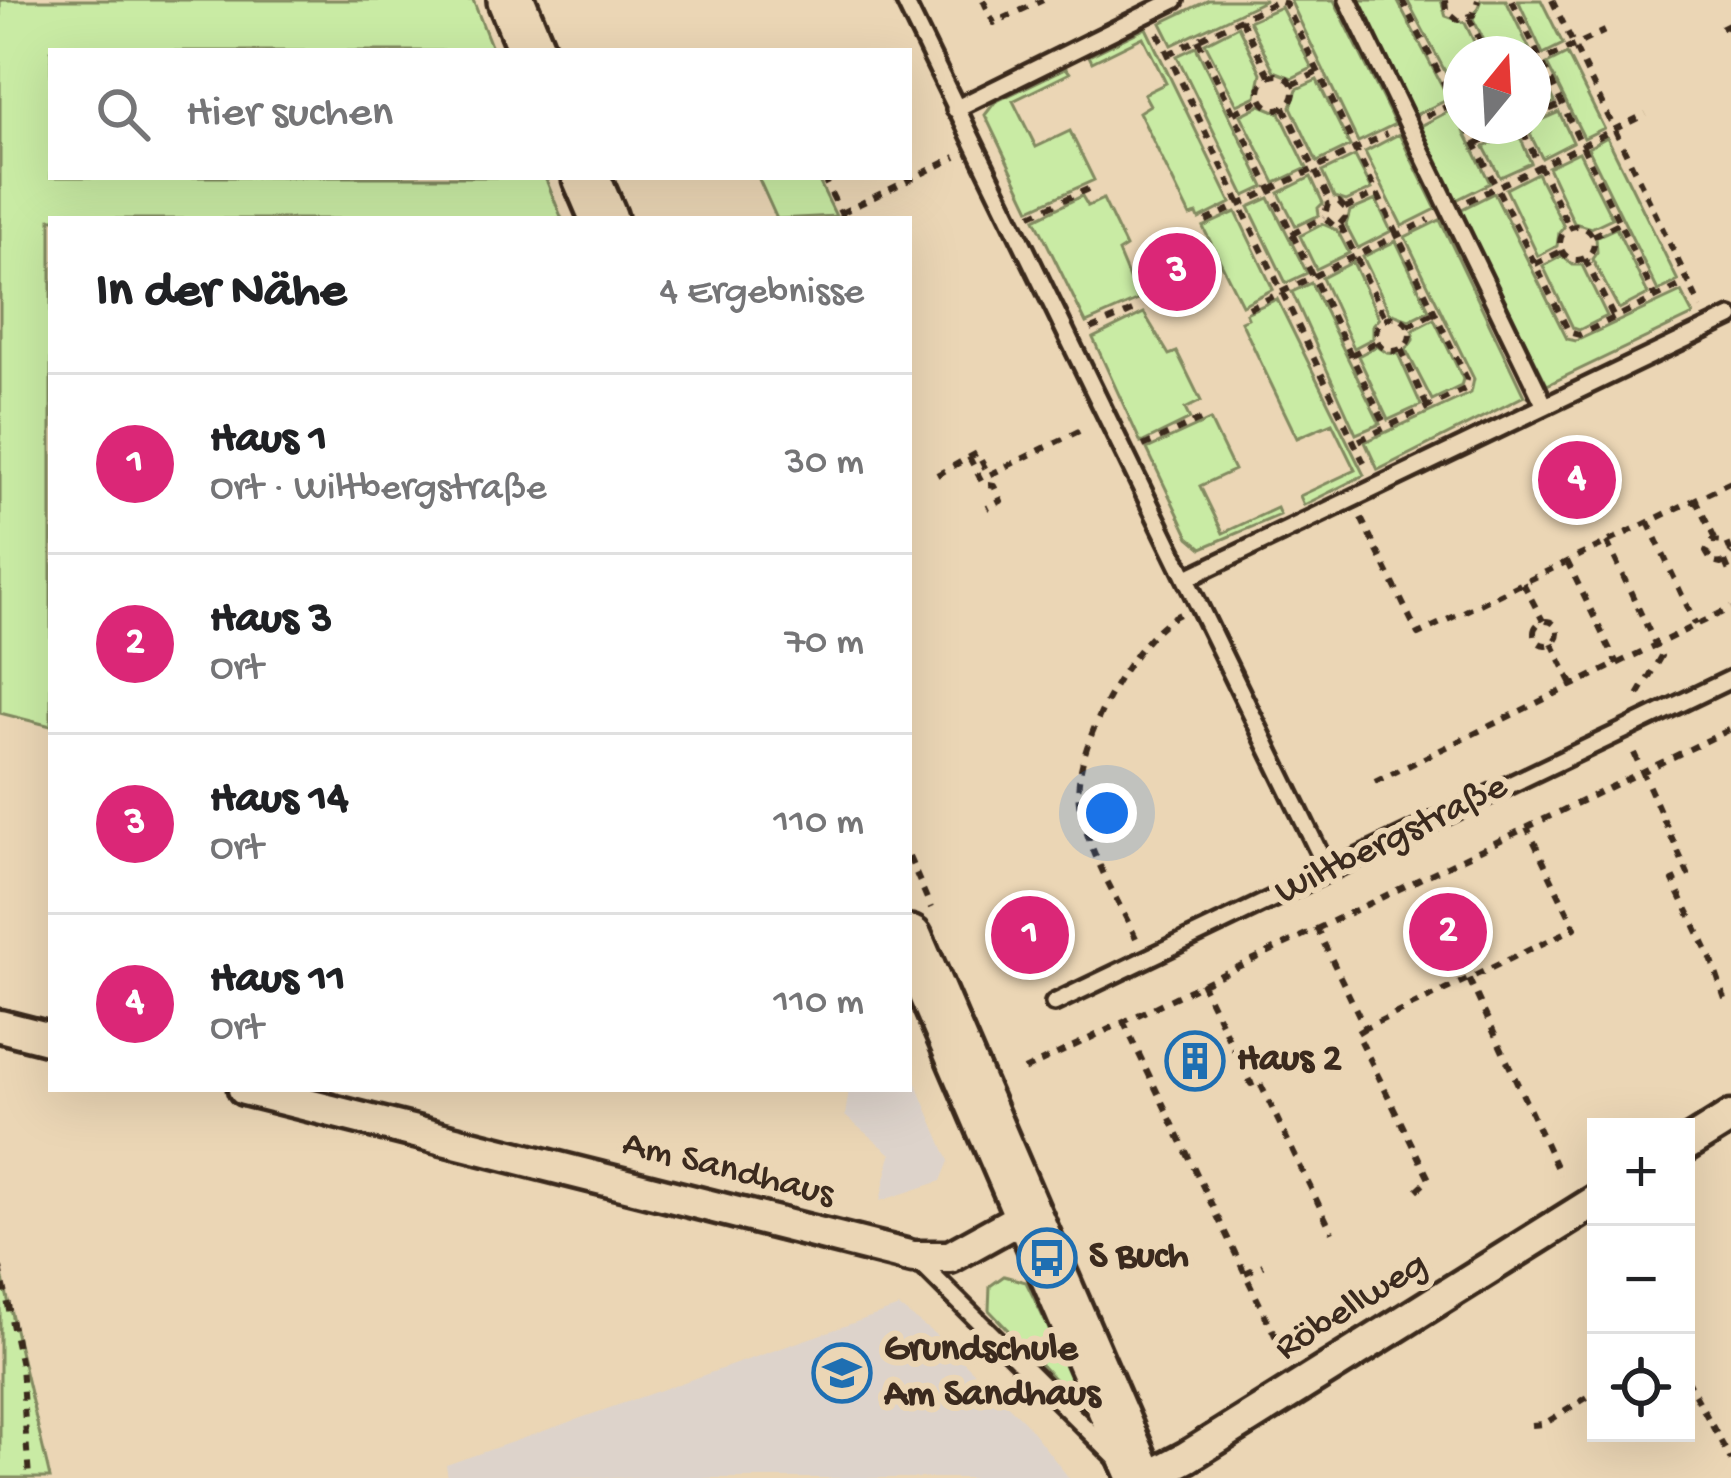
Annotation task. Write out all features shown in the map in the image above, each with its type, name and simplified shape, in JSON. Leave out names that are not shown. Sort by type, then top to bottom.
[{"type":"main road","points":[[511,0],[531,48]]},
{"type":"main road","points":[[587,180],[603,216]]},
{"type":"main road","points":[[912,946],[1142,1478]]},
{"type":"street","points":[[0,1026],[48,1038]]},
{"type":"street","name":"Am Sandhaus","points":[[256,1092],[914,1257],[950,1257],[1026,1215]]},
{"type":"street","points":[[1695,1139],[1731,1117]]},
{"type":"street","name":"Röbellweg","points":[[1142,1478],[1187,1457],[1587,1208]]},
{"type":"lane","points":[[904,0],[1328,871]]},
{"type":"lane","points":[[955,109],[1175,0]]},
{"type":"lane","points":[[1348,0],[1545,406]]},
{"type":"lane","points":[[1187,578],[1731,317]]},
{"type":"lane","name":"Wiltbergstraße","points":[[1054,1003],[1731,679]]},
{"type":"lane","points":[[914,1257],[1096,1441],[1142,1478]]},
{"type":"path","points":[[983,0],[994,22],[1043,0]]},
{"type":"path","points":[[1402,0],[1443,74]]},
{"type":"path","points":[[1445,0],[1454,18],[1469,19],[1477,11],[1478,0]]},
{"type":"path","points":[[1512,0],[1526,36]]},
{"type":"path","points":[[1552,0],[1711,327]]},
{"type":"path","points":[[1168,54],[1278,1],[1285,3],[1468,380],[1465,389],[1354,443]]},
{"type":"path","points":[[1149,14],[1376,488]]},
{"type":"path","points":[[1241,19],[1270,77]]},
{"type":"path","points":[[1469,19],[1478,36]]},
{"type":"path","points":[[1721,28],[1731,23]]},
{"type":"path","points":[[1551,57],[1605,31]]},
{"type":"path","points":[[1198,40],[1386,428]]},
{"type":"path","points":[[1292,85],[1318,72]]},
{"type":"path","points":[[1270,77],[1283,77],[1292,85],[1293,95],[1284,107],[1269,107],[1261,100],[1260,88],[1270,77]]},
{"type":"path","points":[[1551,86],[1655,297]]},
{"type":"path","points":[[1234,113],[1261,100]]},
{"type":"path","points":[[1551,109],[1562,104]]},
{"type":"path","points":[[1284,107],[1330,203],[1324,217],[1292,234]]},
{"type":"path","points":[[1206,221],[1443,108]]},
{"type":"path","points":[[1614,128],[1646,114]]},
{"type":"path","points":[[1529,144],[1570,229]]},
{"type":"path","points":[[1475,145],[1569,332],[1579,335],[1688,282]]},
{"type":"path","points":[[912,179],[975,147]]},
{"type":"path","points":[[825,180],[840,216],[910,180]]},
{"type":"path","points":[[1012,223],[1088,189]]},
{"type":"path","points":[[1346,208],[1377,193]]},
{"type":"path","points":[[1324,217],[1333,225],[1346,215],[1340,202],[1330,203]]},
{"type":"path","points":[[1593,236],[1619,223]]},
{"type":"path","points":[[1340,224],[1386,319]]},
{"type":"path","points":[[1585,259],[1569,258],[1561,239],[1570,229],[1584,228],[1593,236]]},
{"type":"path","points":[[1585,259],[1592,251],[1593,236]]},
{"type":"path","points":[[1535,264],[1562,250]]},
{"type":"path","points":[[1585,259],[1614,318]]},
{"type":"path","points":[[1249,308],[1282,292]]},
{"type":"path","points":[[1068,340],[1138,309]]},
{"type":"path","points":[[1408,326],[1435,312]]},
{"type":"path","points":[[1400,318],[1408,326],[1408,341],[1401,349],[1385,349],[1378,341],[1377,329],[1386,319],[1400,318]]},
{"type":"path","points":[[1351,355],[1378,341]]},
{"type":"path","points":[[1401,349],[1428,407]]},
{"type":"path","points":[[1124,454],[1200,420]]},
{"type":"path","points":[[937,475],[977,453],[989,475],[1079,430]]},
{"type":"path","points":[[969,457],[983,484],[994,486],[1001,501],[987,508]]},
{"type":"path","points":[[1351,499],[1418,634],[1731,482]]},
{"type":"path","points":[[1695,499],[1715,539],[1727,542],[1731,552],[1725,562],[1716,564],[1707,556],[1708,544],[1715,539]]},
{"type":"path","points":[[1648,522],[1696,625]]},
{"type":"path","points":[[1607,542],[1661,656],[1624,730],[1688,874],[1673,881],[1725,999]]},
{"type":"path","points":[[1567,561],[1617,664]]},
{"type":"path","points":[[1725,562],[1731,576]]},
{"type":"path","points":[[1523,583],[1543,621],[1557,626],[1559,634],[1552,644]]},
{"type":"path","points":[[1146,958],[1099,859],[1077,795],[1097,722],[1130,665],[1156,628],[1200,605]]},
{"type":"path","points":[[1375,782],[1731,608]]},
{"type":"path","points":[[1543,621],[1534,629],[1535,637],[1540,644],[1552,644]]},
{"type":"path","points":[[1552,644],[1573,686]]},
{"type":"path","points":[[1024,1070],[1731,729]]},
{"type":"path","points":[[1417,1190],[1429,1179],[1357,1033],[1575,928],[1527,827]]},
{"type":"path","points":[[1316,927],[1365,1028]]},
{"type":"path","points":[[1469,979],[1560,1175]]},
{"type":"path","points":[[1202,982],[1252,1084],[1258,1081],[1331,1232]]},
{"type":"path","points":[[1123,1021],[1280,1346]]},
{"type":"path","points":[[1245,1273],[1263,1265]]},
{"type":"path","points":[[0,1268],[21,1366],[29,1478]]},
{"type":"path","points":[[1695,1394],[1731,1460]]},
{"type":"path","points":[[1532,1425],[1544,1424],[1587,1398]]},
{"type":"shaded area","points":[[912,1073],[949,1161],[941,1181],[880,1201],[891,1154],[845,1116],[849,1092],[912,1092]]},
{"type":"shaded area","name":"Grundschule Am Sandhaus","points":[[899,1307],[936,1335],[1025,1422],[1069,1478],[448,1478],[446,1465]]},
{"type":"green space","points":[[0,0],[473,0],[492,48],[48,48],[48,180],[546,180],[561,216],[48,216],[48,725],[0,713]]},
{"type":"green space","points":[[1209,0],[1266,0],[1172,45],[1161,23]]},
{"type":"green space","points":[[1290,0],[1334,0],[1395,124],[1358,142]]},
{"type":"green space","points":[[1357,0],[1397,0],[1443,88],[1443,102],[1415,115]]},
{"type":"green space","points":[[1407,0],[1441,0],[1446,16],[1465,23],[1471,36],[1443,36],[1443,68]]},
{"type":"green space","points":[[1481,0],[1506,0],[1523,36],[1482,36],[1473,19]]},
{"type":"green space","points":[[1518,0],[1541,0],[1563,44],[1551,50],[1551,36],[1535,36]]},
{"type":"green space","points":[[1281,7],[1312,68],[1292,78],[1274,71],[1249,21]]},
{"type":"green space","points":[[1238,26],[1261,73],[1256,96],[1237,105],[1205,43]]},
{"type":"green space","points":[[1146,28],[1231,203],[1199,219],[1197,214],[1190,216],[1139,112],[1150,105],[1144,94],[1166,83],[1143,37],[1092,62],[1089,56]]},
{"type":"green space","points":[[1196,47],[1264,187],[1245,196],[1177,56]]},
{"type":"green space","points":[[1567,54],[1604,128],[1584,138],[1551,72],[1551,62]]},
{"type":"green space","points":[[1066,68],[1070,73],[1013,101],[1036,147],[1070,131],[1094,180],[1030,209],[985,115],[995,102]]},
{"type":"green space","points":[[1317,80],[1350,146],[1317,162],[1291,107],[1297,89]]},
{"type":"green space","points":[[1261,105],[1280,113],[1307,168],[1275,183],[1241,115]]},
{"type":"green space","points":[[1559,112],[1573,142],[1542,158],[1535,144],[1551,144],[1551,115]]},
{"type":"green space","points":[[1443,114],[1443,144],[1470,144],[1490,183],[1456,200],[1419,127]]},
{"type":"green space","points":[[1399,134],[1436,209],[1402,226],[1365,152]]},
{"type":"green space","points":[[1607,137],[1678,281],[1658,291],[1588,148]]},
{"type":"green space","points":[[1523,144],[1531,163],[1500,177],[1484,147]]},
{"type":"green space","points":[[1579,152],[1612,218],[1591,228],[1574,223],[1548,167]]},
{"type":"green space","points":[[1355,156],[1372,189],[1346,201],[1334,197],[1322,172]]},
{"type":"green space","points":[[1537,173],[1564,227],[1557,246],[1538,256],[1506,189]]},
{"type":"green space","points":[[1311,177],[1323,203],[1319,215],[1296,226],[1279,193]]},
{"type":"green space","points":[[759,180],[818,180],[836,216],[776,216]]},
{"type":"green space","points":[[1494,193],[1567,339],[1576,341],[1681,292],[1693,315],[1547,385],[1460,210]]},
{"type":"green space","points":[[1082,196],[1088,206],[1103,199],[1126,247],[1118,252],[1138,300],[1086,323],[1035,219]]},
{"type":"green space","points":[[1269,198],[1307,273],[1286,283],[1249,207]]},
{"type":"green space","points":[[1376,200],[1391,231],[1358,248],[1346,225],[1350,211]]},
{"type":"green space","points":[[1236,212],[1273,289],[1242,305],[1203,227]]},
{"type":"green space","points":[[1440,220],[1524,396],[1378,470],[1365,442],[1471,393],[1474,379],[1405,237]]},
{"type":"green space","points":[[1323,224],[1337,230],[1349,253],[1316,269],[1300,236]]},
{"type":"green space","points":[[1616,228],[1648,294],[1619,309],[1592,259],[1597,252],[1596,237]]},
{"type":"green space","points":[[1396,241],[1429,310],[1409,320],[1390,313],[1363,257]]},
{"type":"green space","points":[[1562,256],[1573,265],[1582,265],[1607,316],[1579,330],[1573,328],[1543,266]]},
{"type":"green space","points":[[1353,262],[1379,318],[1373,325],[1373,338],[1354,348],[1322,278]]},
{"type":"green space","points":[[1311,283],[1380,424],[1356,434],[1292,292]]},
{"type":"green space","points":[[1277,299],[1364,475],[1304,505],[1300,496],[1355,470],[1332,423],[1297,438],[1241,321],[1248,318],[1246,313]]},
{"type":"green space","points":[[1144,313],[1169,355],[1177,352],[1201,401],[1185,409],[1190,419],[1141,443],[1093,338]]},
{"type":"green space","points":[[1434,319],[1463,379],[1461,386],[1432,400],[1406,350],[1413,330]]},
{"type":"green space","points":[[1377,346],[1398,354],[1421,405],[1388,420],[1358,356]]},
{"type":"green space","points":[[1210,420],[1234,470],[1200,486],[1223,533],[1277,508],[1280,515],[1202,548],[1189,537],[1147,449]]},
{"type":"green space","points":[[0,1266],[50,1478],[0,1478]]},
{"type":"green space","points":[[1004,1276],[1026,1282],[1080,1392],[1083,1409],[989,1310],[990,1286]]},
{"type":"place","name":"Haus 14","points":[[1177,272]]},
{"type":"place","name":"Haus 11","points":[[1577,480]]},
{"type":"place","name":"Haus 3","points":[[1448,932]]},
{"type":"place","name":"Haus 1","points":[[1030,935]]},
{"type":"place","name":"Haus 2","points":[[1195,1061]]},
{"type":"place","name":"S Buch","points":[[1047,1258]]},
{"type":"place","name":"Grundschule Am Sandhaus","points":[[842,1373]]}]
